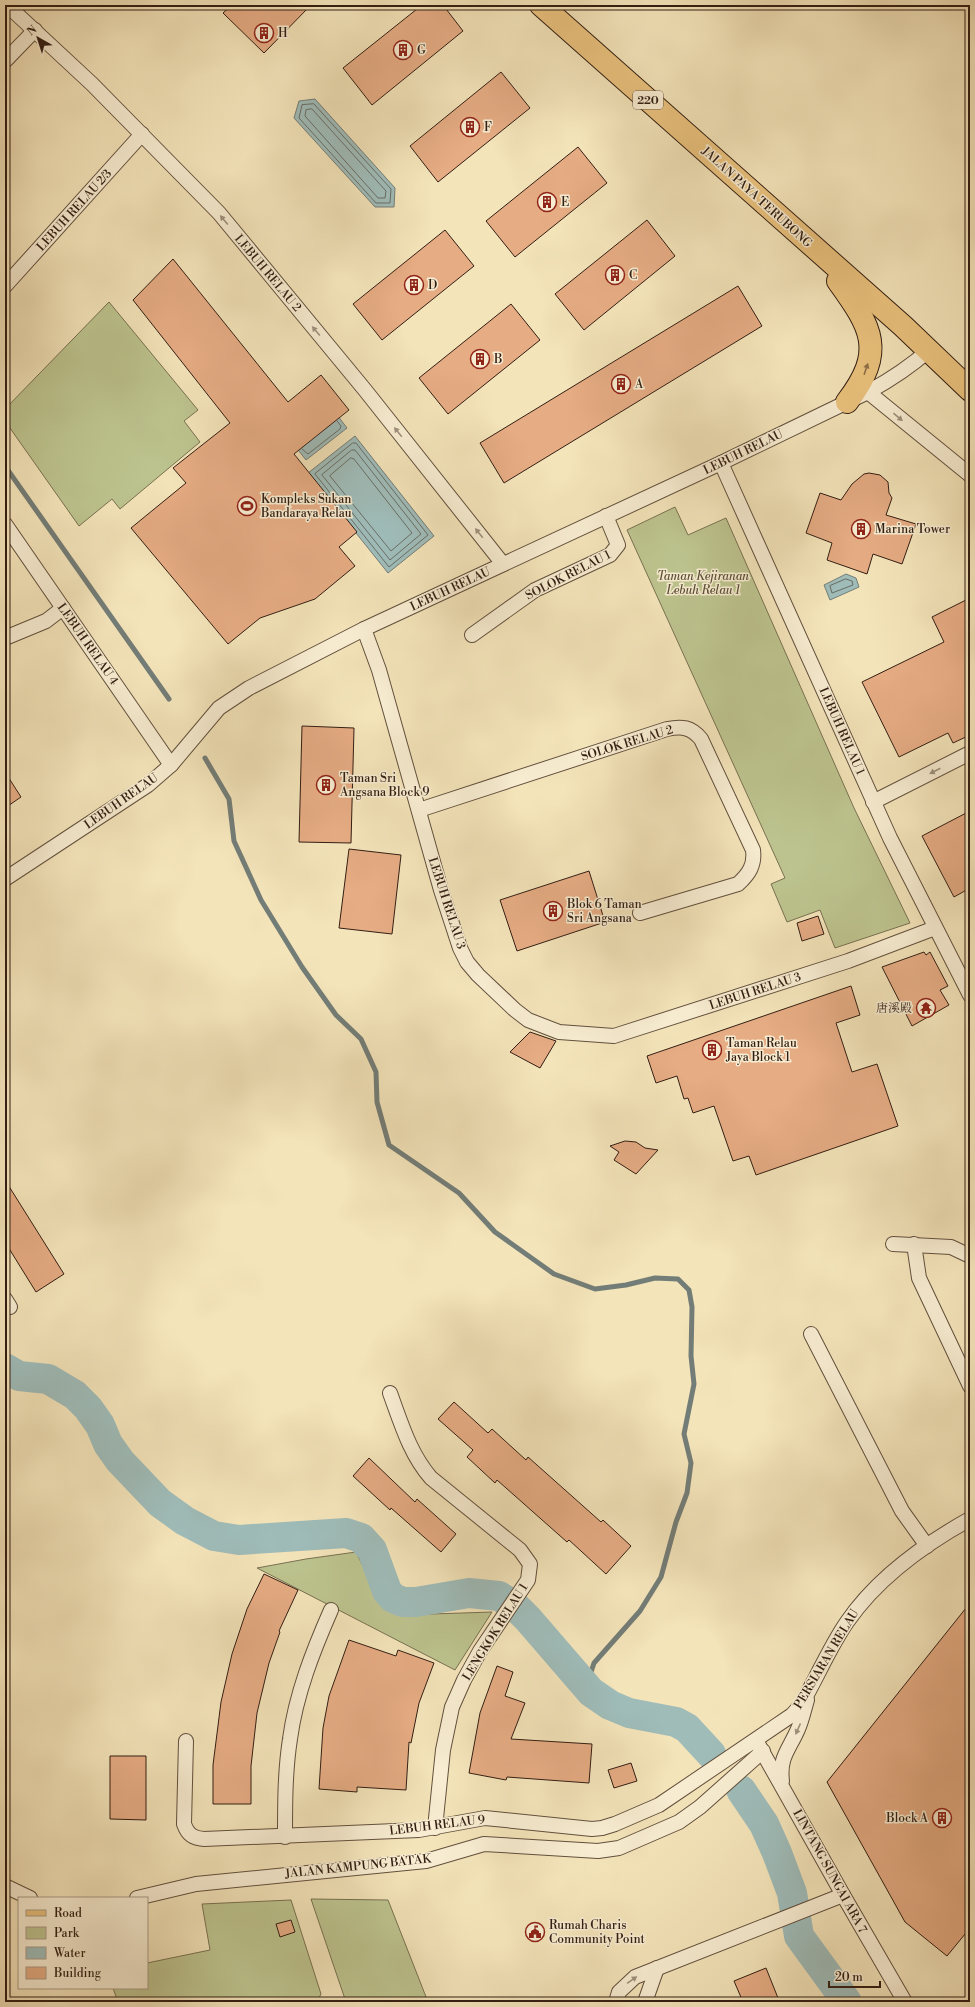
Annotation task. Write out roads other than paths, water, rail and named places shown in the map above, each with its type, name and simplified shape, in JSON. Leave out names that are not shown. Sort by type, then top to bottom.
[{"type":"main road","name":"JALAN PAYA TERUBONG","points":[[541,5],[929,350],[970,390]]},
{"type":"main road","points":[[816,250],[861,313],[868,330],[871,343],[869,361],[862,383],[847,402]]},
{"type":"street","name":"LEBUH RELAU 2","points":[[7,5],[35,30],[142,134],[219,213],[365,390],[503,564]]},
{"type":"street","points":[[5,61],[35,30]]},
{"type":"street","name":"LEBUH RELAU 2/3","points":[[5,286],[142,134]]},
{"type":"street","name":"LEBUH RELAU","points":[[5,879],[148,785],[171,765],[219,708],[249,688],[364,629],[721,463],[868,392],[887,382],[918,360],[929,350]]},
{"type":"street","points":[[868,392],[970,475]]},
{"type":"street","name":"LEBUH RELAU 1","points":[[721,463],[873,802],[970,995]]},
{"type":"street","name":"SOLOK RELAU 1","points":[[472,635],[535,590],[610,555],[618,545],[606,516]]},
{"type":"street","name":"LEBUH RELAU 4","points":[[5,524],[171,765]]},
{"type":"street","points":[[5,638],[46,621],[63,608]]},
{"type":"street","name":"LEBUH RELAU 3","points":[[364,629],[379,670],[418,810],[460,948],[467,962],[478,975],[515,1010],[528,1020],[558,1032],[614,1036],[848,961],[935,928]]},
{"type":"street","name":"SOLOK RELAU 2","points":[[418,810],[667,729],[678,727],[689,728],[701,739],[753,850],[754,858],[752,866],[747,876],[738,884],[640,913]]},
{"type":"street","points":[[873,802],[970,753]]},
{"type":"street","points":[[893,1244],[952,1247],[970,1256]]},
{"type":"street","points":[[914,1244],[919,1278],[970,1386]]},
{"type":"street","points":[[811,1334],[902,1511],[927,1546]]},
{"type":"street","name":"LENGKOK RELAU 1","points":[[390,1394],[415,1457],[422,1468],[431,1478],[520,1550],[530,1564],[528,1580],[480,1651],[464,1680],[452,1707],[443,1750],[434,1828]]},
{"type":"street","name":"PERSIARAN RELAU","points":[[759,1746],[801,1705],[834,1643],[858,1607],[900,1565],[970,1519]]},
{"type":"street","points":[[285,1837],[286,1788],[290,1738],[301,1689],[331,1610]]},
{"type":"street","points":[[782,1785],[780,1766],[782,1758],[798,1730],[809,1692]]},
{"type":"street","name":"LEBUH RELAU 9","points":[[186,1741],[184,1819],[186,1830],[190,1835],[204,1839],[285,1837],[434,1828],[485,1818],[592,1829],[615,1824],[659,1805],[759,1746]]},
{"type":"street","name":"LINTANG SUNGAI ARA 7","points":[[759,1746],[905,2002]]},
{"type":"street","name":"JALAN KAMPUNG BATAK","points":[[141,1897],[196,1884],[426,1861],[484,1844],[598,1851],[619,1848],[679,1822],[700,1807],[759,1746]]},
{"type":"street","points":[[5,1886],[28,1897]]},
{"type":"street","points":[[616,2002],[619,1992],[629,1980],[843,1895]]},
{"type":"street","points":[[645,2002],[657,1968]]},
{"type":"water","points":[[315,99],[395,188],[394,207],[375,207],[294,118],[299,101]]},
{"type":"water","points":[[319,391],[347,428],[306,460],[277,423]]},
{"type":"water","points":[[355,436],[434,536],[388,573],[308,473]]},
{"type":"water","points":[[846,574],[856,578],[859,587],[830,600],[824,585]]},
{"type":"waterway","points":[[5,466],[169,699]]},
{"type":"waterway","points":[[205,758],[229,799],[234,841],[261,900],[302,967],[336,1015],[361,1039],[376,1072],[377,1102],[389,1145],[459,1193],[495,1232],[554,1274],[595,1289],[626,1285],[655,1278],[678,1279],[689,1290],[692,1307],[691,1356],[694,1384],[684,1434],[691,1463],[687,1493],[676,1522],[661,1577],[640,1611],[594,1663],[590,1675],[591,1692]]},
{"type":"waterway","points":[[5,1368],[19,1376],[48,1379],[75,1395],[88,1408],[100,1425],[108,1444],[120,1461],[160,1503],[185,1521],[214,1536],[239,1540],[346,1533],[361,1538],[372,1550],[387,1591],[393,1598],[403,1602],[416,1602],[469,1593],[499,1596],[515,1606],[528,1619],[591,1692],[610,1705],[629,1713],[676,1722],[687,1728],[711,1754]]},
{"type":"waterway","points":[[741,1790],[764,1824],[777,1853],[792,1893],[799,1936],[847,2002]]},
{"type":"place","name":"H","points":[[264,33]]},
{"type":"place","name":"G","points":[[403,50]]},
{"type":"place","name":"F","points":[[470,127]]},
{"type":"place","name":"E","points":[[547,202]]},
{"type":"place","name":"C","points":[[615,275]]},
{"type":"place","name":"D","points":[[414,285]]},
{"type":"place","name":"B","points":[[480,359]]},
{"type":"place","name":"A","points":[[621,384]]},
{"type":"place","name":"Kompleks Sukan Bandaraya Relau","points":[[247,506]]},
{"type":"place","name":"Marina Tower","points":[[861,529]]},
{"type":"place","name":"Taman Sri Angsana Block 9","points":[[326,785]]},
{"type":"place","name":"Blok 6 Taman Sri Angsana","points":[[553,911]]},
{"type":"place","name":"唐溪殿","points":[[926,1008]]},
{"type":"place","name":"Taman Relau Jaya Block 1","points":[[712,1050]]},
{"type":"place","name":"Block A","points":[[942,1818]]},
{"type":"place","name":"Rumah Charis Community Point","points":[[535,1932]]},
{"type":"park label","name":"Taman Kejiranan Lebuh Relau 1","points":[[703,583]]}]
